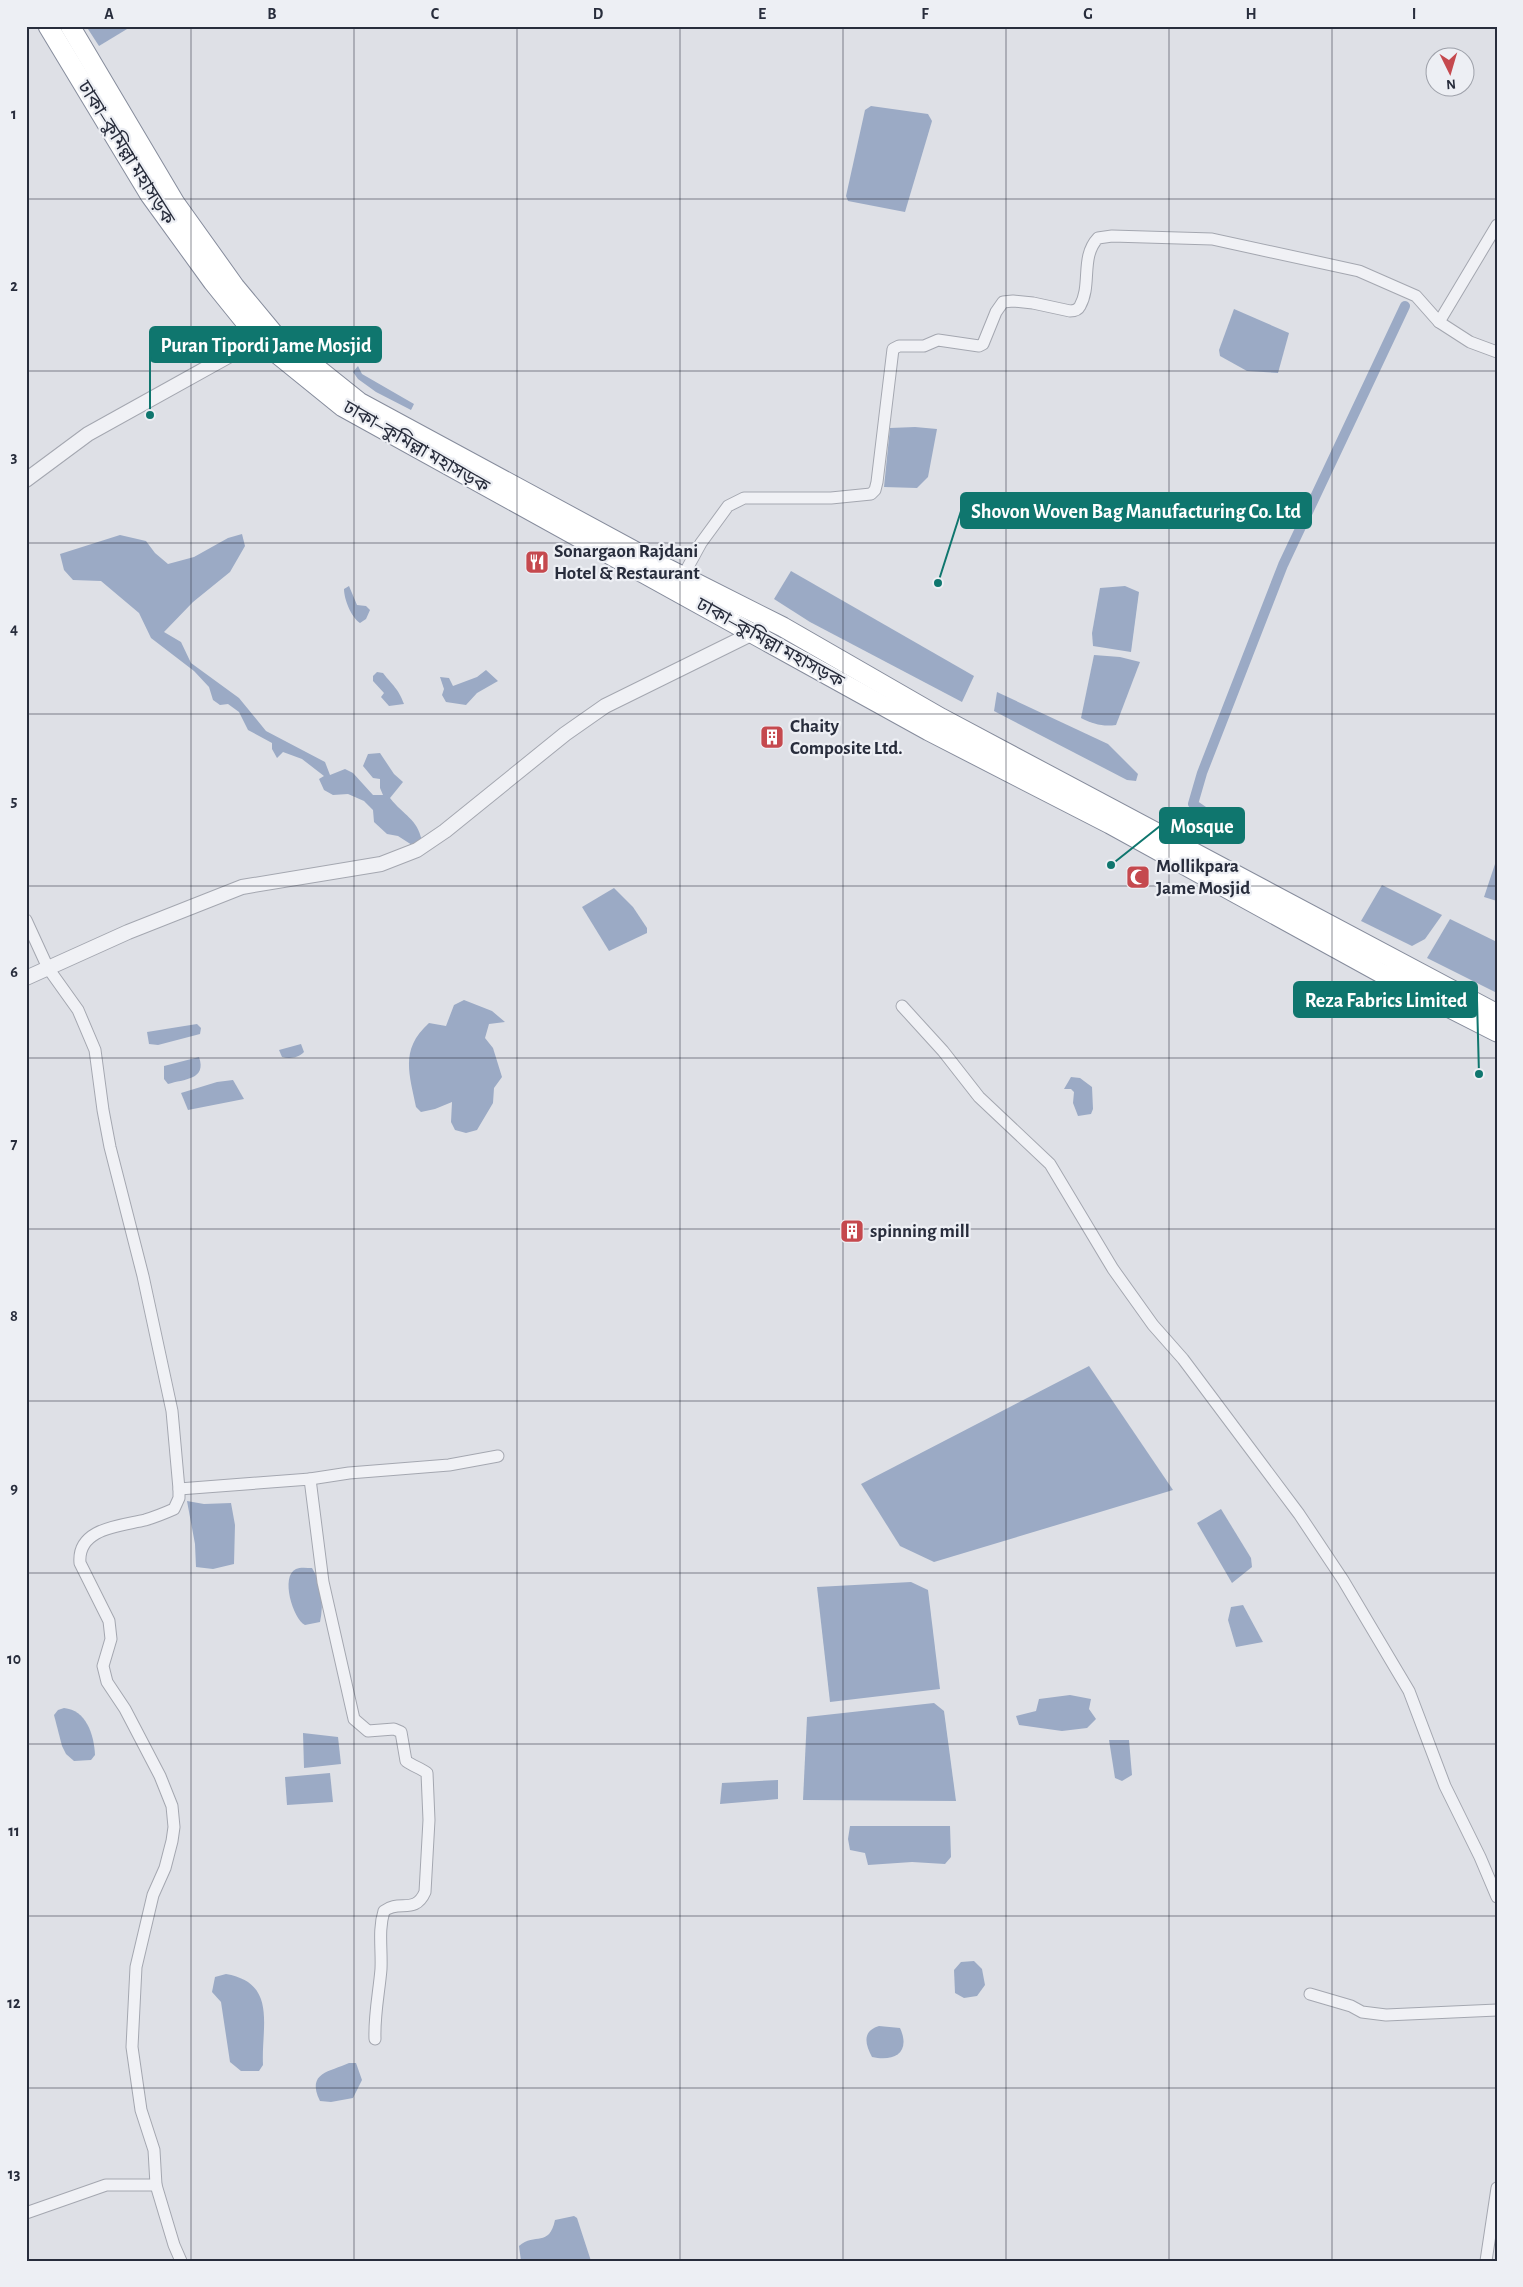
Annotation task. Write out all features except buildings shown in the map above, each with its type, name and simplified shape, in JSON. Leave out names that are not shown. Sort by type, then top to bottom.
[{"type":"highway","name":"ঢাকা–কুমিল্লা মহাসড়ক","points":[[48,26],[150,195],[213,282],[266,339],[343,407],[622,563],[929,731],[1110,824],[1381,973],[1497,1032]]},
{"type":"highway","name":"ঢাকা–কুমিল্লা মহাসড়ক","points":[[70,26],[175,203],[235,287],[266,339],[359,402],[683,576],[783,627],[941,718],[1497,1014]]},
{"type":"street","points":[[1439,322],[1497,226]]},
{"type":"street","points":[[683,576],[701,543],[728,506],[744,498],[831,498],[871,494],[875,490],[877,482],[893,349],[899,346],[924,346],[938,340],[979,346],[983,344],[996,312],[1003,302],[1013,300],[1070,311],[1076,310],[1080,307],[1083,297],[1090,246],[1098,238],[1112,236],[1212,239],[1359,271],[1416,296],[1439,322],[1470,342],[1497,352]]},
{"type":"street","points":[[26,480],[88,434],[266,339]]},
{"type":"street","points":[[26,978],[128,932],[242,887],[381,864],[417,850],[444,831],[565,734],[605,706],[753,633]]},
{"type":"street","points":[[26,920],[48,968],[78,1010],[95,1050],[102,1110],[143,1276],[172,1412],[179,1489],[179,1498],[174,1509],[148,1519],[102,1530],[83,1544],[79,1554],[80,1563],[109,1622],[111,1639],[103,1666],[107,1682],[125,1709],[160,1776],[172,1806],[174,1827],[172,1841],[165,1868],[153,1895],[136,1967],[132,2047],[141,2110],[154,2150],[156,2185],[174,2245],[181,2261]]},
{"type":"street","points":[[902,1006],[943,1052],[979,1097],[1050,1164],[1113,1269],[1153,1325],[1183,1359],[1310,1530],[1343,1580],[1409,1691],[1446,1786],[1497,1897]]},
{"type":"street","points":[[179,1489],[310,1479],[349,1473],[449,1465],[498,1456]]},
{"type":"street","points":[[310,1479],[323,1582],[354,1719],[368,1731],[394,1729],[401,1732],[406,1760],[427,1773],[429,1790],[425,1892],[419,1902],[410,1906],[388,1908],[382,1918],[381,1970],[375,2006],[375,2039]]},
{"type":"street","points":[[1310,1994],[1351,2006],[1362,2012],[1386,2015],[1497,2010]]},
{"type":"street","points":[[26,2213],[106,2185],[156,2185]]},
{"type":"street","points":[[1486,2261],[1497,2188]]},
{"type":"water","points":[[86,26],[132,26],[99,46]]},
{"type":"water","points":[[871,106],[928,114],[932,121],[905,212],[848,201],[846,196],[865,110]]},
{"type":"water","points":[[1234,309],[1289,333],[1278,373],[1247,371],[1220,356],[1219,350]]},
{"type":"water","points":[[358,366],[362,374],[414,404],[411,410],[376,392],[358,379],[353,372]]},
{"type":"water","points":[[915,427],[937,429],[928,477],[917,488],[884,487],[890,428]]},
{"type":"water","points":[[242,534],[245,546],[230,572],[193,602],[164,632],[181,642],[191,663],[239,698],[266,731],[325,762],[330,775],[345,769],[353,773],[373,795],[383,795],[380,788],[380,779],[373,778],[363,766],[368,754],[380,753],[394,774],[403,782],[390,798],[417,827],[422,841],[418,844],[412,845],[398,836],[387,834],[374,822],[373,810],[364,801],[348,794],[333,795],[324,790],[319,779],[324,776],[302,759],[283,752],[277,758],[272,749],[272,743],[248,730],[239,712],[228,704],[220,705],[213,700],[209,687],[194,671],[151,638],[139,613],[101,581],[73,580],[64,570],[60,554],[120,535],[146,541],[155,553],[168,564],[194,557],[228,538]]},
{"type":"water","points":[[791,571],[974,676],[962,702],[810,622],[774,599]]},
{"type":"water","points":[[349,586],[357,605],[366,606],[370,610],[366,619],[360,623],[351,612],[345,598],[344,589]]},
{"type":"water","points":[[1125,586],[1139,592],[1131,652],[1093,646],[1092,633],[1100,588]]},
{"type":"water","points":[[1094,655],[1120,657],[1140,662],[1116,725],[1107,726],[1081,718]]},
{"type":"water","points":[[486,670],[498,681],[477,693],[466,705],[446,702],[442,695],[444,689],[440,677],[449,678],[453,686],[477,677]]},
{"type":"water","points":[[377,672],[383,673],[404,704],[389,706],[381,697],[384,693],[373,681],[373,676]]},
{"type":"water","points":[[997,692],[1108,744],[1138,774],[1136,781],[1127,780],[994,711]]},
{"type":"water","points":[[1497,858],[1497,901],[1484,897]]},
{"type":"water","points":[[1382,885],[1442,915],[1425,939],[1412,946],[1361,921]]},
{"type":"water","points":[[614,888],[633,907],[647,928],[647,933],[609,951],[582,907]]},
{"type":"water","points":[[1450,919],[1497,942],[1497,993],[1427,958]]},
{"type":"water","points":[[464,1000],[492,1011],[505,1022],[489,1024],[485,1038],[493,1048],[502,1077],[494,1088],[493,1103],[477,1130],[466,1133],[455,1130],[451,1122],[452,1102],[421,1112],[416,1107],[409,1072],[410,1052],[420,1033],[429,1023],[446,1026],[454,1005]]},
{"type":"water","points":[[197,1024],[201,1028],[200,1034],[158,1045],[149,1044],[147,1032]]},
{"type":"water","points":[[301,1044],[304,1052],[302,1054],[294,1058],[282,1057],[279,1050]]},
{"type":"water","points":[[199,1057],[201,1065],[197,1074],[168,1084],[164,1079],[164,1066]]},
{"type":"water","points":[[1071,1077],[1080,1078],[1092,1087],[1093,1109],[1091,1114],[1078,1116],[1073,1103],[1074,1092],[1071,1089],[1064,1089]]},
{"type":"water","points":[[233,1080],[244,1099],[188,1110],[181,1093],[217,1082]]},
{"type":"water","points":[[1089,1366],[1173,1490],[934,1562],[900,1546],[861,1484]]},
{"type":"water","points":[[187,1501],[204,1504],[231,1503],[235,1525],[234,1564],[213,1569],[196,1567],[195,1544]]},
{"type":"water","points":[[1221,1509],[1251,1558],[1252,1567],[1232,1583],[1197,1523]]},
{"type":"water","points":[[312,1568],[320,1587],[321,1615],[320,1622],[305,1625],[296,1615],[290,1597],[289,1580],[291,1573],[296,1569]]},
{"type":"water","points":[[911,1582],[928,1590],[940,1689],[830,1702],[817,1587]]},
{"type":"water","points":[[1243,1605],[1263,1642],[1236,1647],[1228,1620],[1231,1607]]},
{"type":"water","points":[[1070,1695],[1091,1699],[1089,1709],[1096,1719],[1087,1728],[1062,1731],[1019,1725],[1016,1716],[1036,1711],[1039,1699]]},
{"type":"water","points":[[934,1703],[944,1711],[956,1801],[803,1800],[807,1717]]},
{"type":"water","points":[[64,1708],[78,1713],[91,1731],[95,1755],[91,1760],[74,1761],[66,1754],[54,1715],[58,1710]]},
{"type":"water","points":[[303,1733],[338,1737],[341,1764],[304,1768]]},
{"type":"water","points":[[1109,1740],[1129,1740],[1132,1775],[1122,1781],[1115,1778]]},
{"type":"water","points":[[330,1773],[333,1802],[287,1805],[285,1777]]},
{"type":"water","points":[[778,1780],[778,1799],[720,1804],[722,1783]]},
{"type":"water","points":[[850,1826],[950,1826],[951,1857],[945,1864],[912,1862],[868,1865],[865,1853],[850,1850],[848,1839]]},
{"type":"water","points":[[974,1961],[982,1969],[985,1985],[977,1996],[964,1998],[955,1993],[954,1970],[961,1962]]},
{"type":"water","points":[[226,1974],[242,1979],[253,1987],[260,1997],[264,2022],[263,2065],[259,2071],[241,2071],[230,2062],[221,2002],[212,1992],[215,1977]]},
{"type":"water","points":[[879,2026],[900,2028],[904,2043],[899,2053],[888,2058],[872,2057],[866,2038],[870,2031]]},
{"type":"water","points":[[349,2063],[356,2063],[362,2080],[353,2098],[331,2102],[320,2101],[316,2091],[318,2079],[322,2074]]},
{"type":"water","points":[[574,2216],[577,2218],[591,2261],[521,2261],[519,2246],[525,2242],[545,2237],[552,2229],[555,2220]]},
{"type":"waterway","points":[[1225,826],[1193,804],[1202,773],[1283,565],[1405,306]]},
{"type":"place","name":"Puran Tipordi Jame Mosjid","points":[[150,415]]},
{"type":"place","name":"Sonargaon Rajdani Hotel & Restaurant","points":[[537,562]]},
{"type":"place","name":"Shovon Woven Bag Manufacturing Co. Ltd","points":[[938,583]]},
{"type":"place","name":"Chaity Composite Ltd.","points":[[772,737]]},
{"type":"place","name":"Mosque","points":[[1111,865]]},
{"type":"place","name":"Mollikpara Jame Mosjid","points":[[1138,877]]},
{"type":"place","name":"Reza Fabrics Limited","points":[[1479,1074]]},
{"type":"place","name":"spinning mill","points":[[852,1231]]}]
